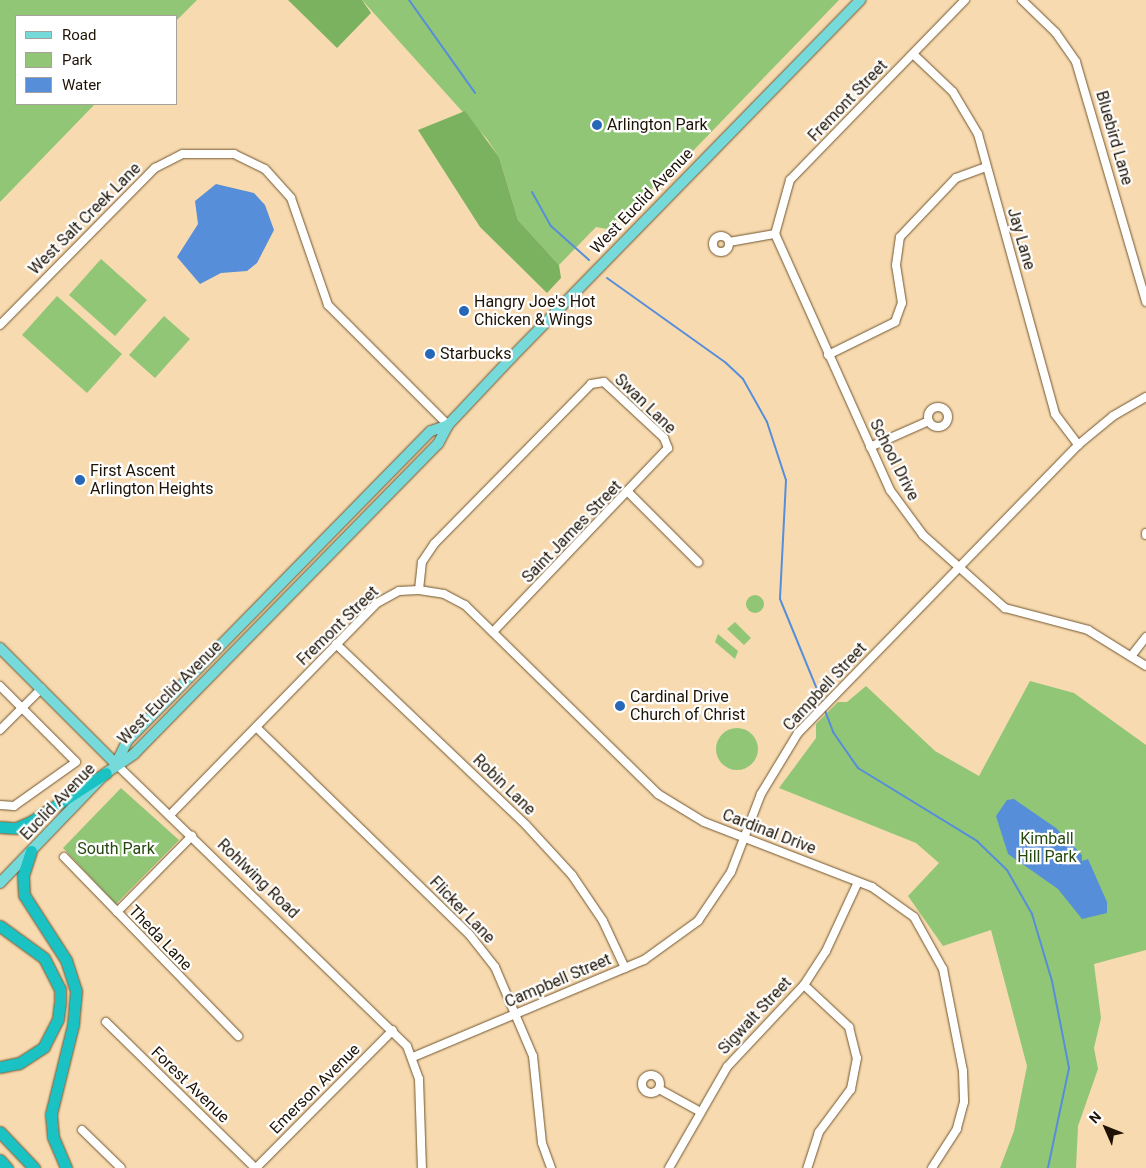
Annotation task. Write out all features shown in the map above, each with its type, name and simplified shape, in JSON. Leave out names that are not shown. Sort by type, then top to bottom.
[{"type":"highway","points":[[0,826],[16,828],[30,822],[106,773]]},
{"type":"highway","points":[[31,851],[23,875],[24,895],[66,960],[76,991],[73,1025],[51,1114],[53,1137],[66,1168]]},
{"type":"highway","points":[[0,926],[44,958],[60,988],[58,1019],[44,1047],[19,1063],[0,1067]]},
{"type":"highway","points":[[0,1132],[34,1168]]},
{"type":"highway","points":[[0,1160],[7,1168]]},
{"type":"main road","name":"West Euclid Avenue","points":[[116,764],[127,741],[431,431],[448,425],[860,0]]},
{"type":"main road","name":"Rohlwing Road","points":[[1,650],[42,688],[116,764]]},
{"type":"main road","name":"Euclid Avenue","points":[[0,883],[116,764]]},
{"type":"street","name":"Fremont Street","points":[[775,234],[790,180],[965,0]]},
{"type":"street","name":"Bluebird Lane","points":[[1022,0],[1056,33],[1076,62],[1146,302]]},
{"type":"street","name":"Jay Lane","points":[[913,54],[953,92],[978,134],[1055,414],[1078,445]]},
{"type":"street","name":"West Salt Creek Lane","points":[[0,325],[156,168],[183,154],[234,154],[265,169],[291,198],[328,305],[448,425]]},
{"type":"street","points":[[828,355],[895,322],[902,303],[896,265],[900,237],[956,178],[986,167]]},
{"type":"street","points":[[729,242],[775,234]]},
{"type":"street","name":"School Drive","points":[[775,234],[870,447],[906,514],[958,570],[1005,608],[1088,630],[1132,655],[1146,666]]},
{"type":"street","name":"Swan Lane","points":[[419,590],[420,568],[429,549],[591,384],[600,381],[664,438],[668,448]]},
{"type":"street","name":"Campbell Street","points":[[413,1057],[625,968],[672,944],[698,921],[731,872],[743,837],[778,763],[818,711],[958,570],[1078,445],[1113,416],[1146,397]]},
{"type":"street","points":[[870,447],[929,421]]},
{"type":"street","name":"Saint James Street","points":[[493,632],[629,493],[668,448]]},
{"type":"street","points":[[629,493],[698,562]]},
{"type":"street","name":"Fremont Street","points":[[170,815],[336,644],[389,594],[419,590]]},
{"type":"street","name":"Cardinal Drive","points":[[419,590],[444,594],[465,605],[658,794],[704,822],[884,894],[914,917],[929,936],[943,969],[961,1054],[964,1102],[957,1129],[932,1168]]},
{"type":"street","points":[[1132,655],[1146,636]]},
{"type":"street","name":"Robin Lane","points":[[336,644],[572,875],[603,921],[625,968]]},
{"type":"street","points":[[0,686],[76,762],[14,806],[0,805]]},
{"type":"street","points":[[0,730],[42,688]]},
{"type":"street","name":"Flicker Lane","points":[[256,727],[469,934],[495,967],[517,1013],[536,1070],[542,1143],[551,1168]]},
{"type":"street","name":"Rohlwing Road","points":[[116,764],[393,1030],[413,1057],[419,1079],[422,1168]]},
{"type":"street","points":[[117,912],[192,836]]},
{"type":"street","name":"Theda Lane","points":[[64,857],[238,1036]]},
{"type":"street","name":"Sigwalt Street","points":[[669,1168],[699,1112],[734,1057],[804,985],[826,952],[858,882]]},
{"type":"street","points":[[804,985],[849,1027],[857,1058],[851,1089],[819,1132],[807,1168]]},
{"type":"street","name":"Forest Avenue","points":[[106,1022],[255,1168]]},
{"type":"street","name":"Emerson Avenue","points":[[255,1168],[393,1030]]},
{"type":"street","points":[[659,1089],[699,1112]]},
{"type":"street","points":[[82,1130],[121,1168]]},
{"type":"green space","points":[[0,0],[197,0],[178,19],[178,15],[15,15],[15,105],[94,105],[0,202]]},
{"type":"green space","points":[[288,0],[362,0],[371,13],[337,48]]},
{"type":"green space","name":"Arlington Park","points":[[362,0],[839,0],[689,155],[607,229],[596,227],[559,265],[518,220],[499,157],[487,139]]},
{"type":"green space","points":[[465,111],[499,157],[518,220],[559,265],[561,278],[547,293],[480,227],[418,130]]},
{"type":"green space","points":[[101,259],[147,300],[115,336],[69,295]]},
{"type":"green space","points":[[57,296],[122,354],[87,393],[22,335]]},
{"type":"green space","points":[[164,316],[190,339],[155,378],[129,355]]},
{"type":"green space","points":[[755,595],[761,598],[764,604],[761,610],[755,613],[749,610],[746,604],[749,598]]},
{"type":"green space","points":[[735,622],[751,638],[744,645],[727,629]]},
{"type":"green space","points":[[718,634],[738,651],[735,659],[715,642]]},
{"type":"green space","name":"Kimball Hill Park","points":[[1030,681],[1074,693],[1146,745],[1146,950],[1094,964],[1101,1018],[1094,1048],[1098,1069],[1078,1126],[1076,1168],[1000,1168],[1014,1131],[1027,1066],[991,930],[943,946],[908,896],[939,863],[916,843],[779,788],[816,738],[816,724],[838,702],[847,702],[866,686],[935,751],[979,776]]},
{"type":"green space","points":[[741,728],[749,731],[755,737],[758,749],[755,761],[749,767],[733,770],[725,767],[719,761],[716,745],[719,737],[725,731]]},
{"type":"green space","name":"South Park","points":[[121,788],[179,840],[116,904],[63,848]]},
{"type":"water","points":[[216,184],[254,193],[265,205],[274,230],[257,263],[247,271],[221,273],[200,284],[177,257],[198,224],[195,201]]},
{"type":"water","points":[[1014,799],[1056,828],[1082,855],[1082,861],[1088,859],[1107,902],[1107,913],[1082,919],[1058,889],[1008,854],[996,816],[1007,800]]},
{"type":"waterway","points":[[409,0],[475,93]]},
{"type":"waterway","points":[[532,192],[551,226],[589,260]]},
{"type":"waterway","points":[[607,278],[726,363],[743,379],[767,422],[786,480],[780,599],[823,704]]},
{"type":"waterway","points":[[824,708],[833,732],[858,768],[977,841],[1007,870],[1032,914],[1052,981],[1069,1068],[1048,1168]]},
{"type":"place","name":"Arlington Park","points":[[597,125]]},
{"type":"place","name":"Hangry Joe's Hot Chicken & Wings","points":[[464,311]]},
{"type":"place","name":"Starbucks","points":[[430,354]]},
{"type":"place","name":"First Ascent Arlington Heights","points":[[80,480]]},
{"type":"place","name":"Cardinal Drive Church of Christ","points":[[620,706]]}]
